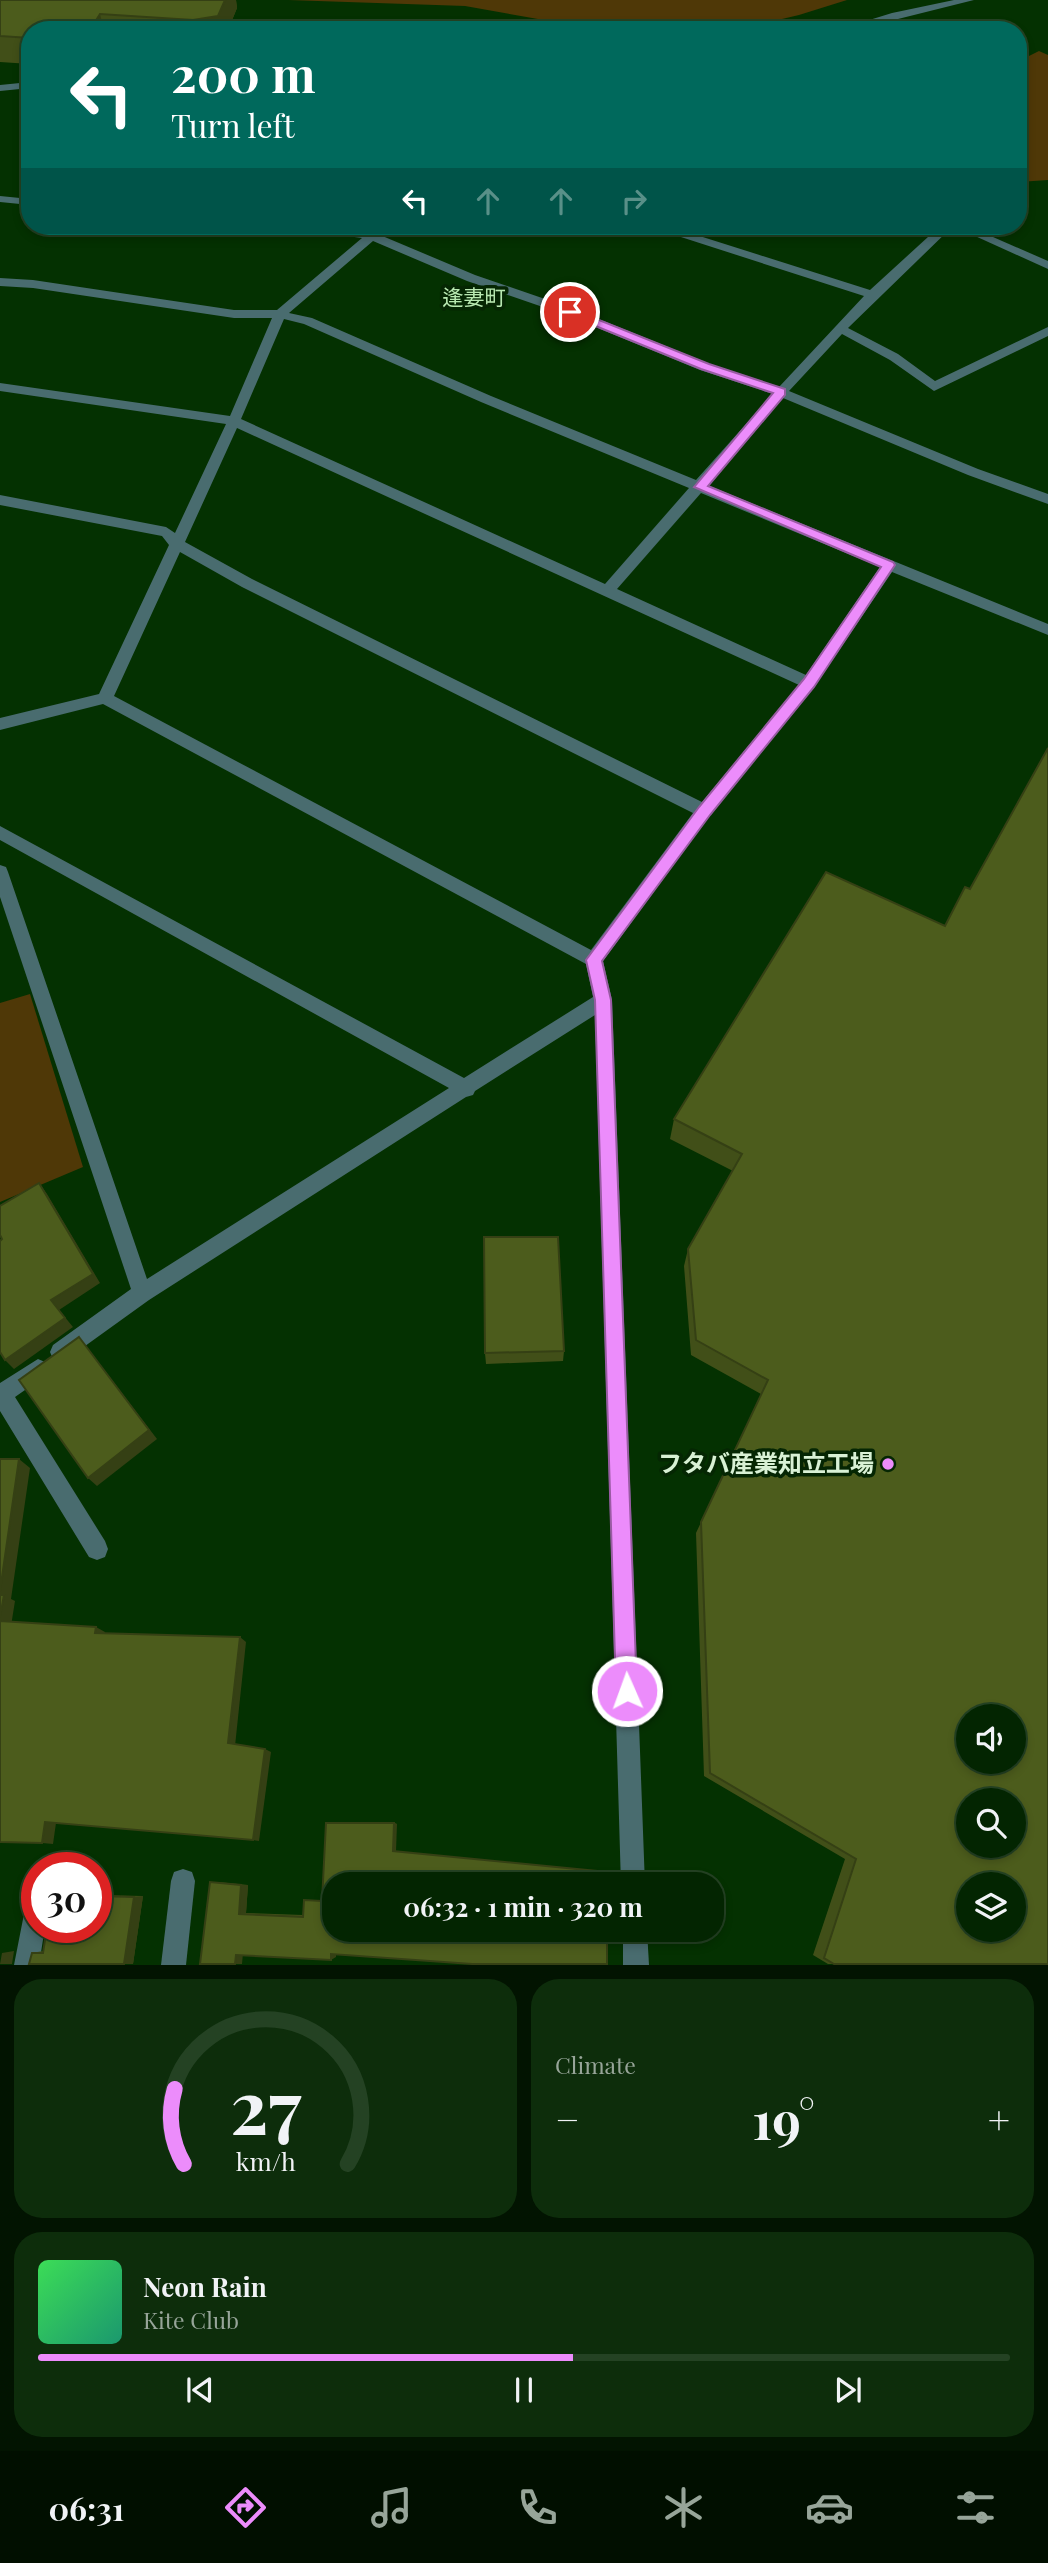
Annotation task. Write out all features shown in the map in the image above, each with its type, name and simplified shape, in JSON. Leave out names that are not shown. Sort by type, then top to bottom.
[{"type":"street","points":[[880,21],[969,0]]},
{"type":"street","points":[[0,89],[21,86]]},
{"type":"street","points":[[0,199],[21,201]]},
{"type":"street","points":[[364,235],[471,278],[570,312],[705,367],[781,392],[973,472],[1048,499]]},
{"type":"street","points":[[685,235],[872,295]]},
{"type":"street","points":[[608,590],[781,392],[872,295],[937,235]]},
{"type":"street","points":[[980,235],[1048,265]]},
{"type":"street","points":[[104,698],[234,421],[279,314],[372,236]]},
{"type":"street","points":[[0,282],[33,284],[234,314],[279,314],[308,321],[486,399],[1048,630]]},
{"type":"street","points":[[841,329],[894,357],[933,387],[1048,331]]},
{"type":"street","points":[[0,387],[234,421],[809,683]]},
{"type":"street","points":[[0,500],[166,532],[177,544],[247,583],[704,811]]},
{"type":"street","points":[[633,1872],[603,1000],[594,960],[704,811],[809,683],[889,565]]},
{"type":"street","points":[[0,724],[104,698],[594,960]]},
{"type":"street","points":[[0,832],[467,1089]]},
{"type":"street","points":[[0,872],[142,1293]]},
{"type":"street","points":[[97,1549],[1,1395],[142,1293],[467,1089],[603,1000]]},
{"type":"street","points":[[173,1965],[183,1881]]},
{"type":"street","points":[[635,1942],[636,1965]]},
{"type":"street","points":[[26,1965],[30,1943]]},
{"type":"shaded area","points":[[288,0],[847,0],[774,21],[549,21],[465,6]]},
{"type":"shaded area","points":[[1039,51],[1048,55],[1048,180],[1027,181],[1027,57]]},
{"type":"shaded area","points":[[30,994],[83,1167],[0,1202],[0,1003]]},
{"type":"building","points":[[0,0],[225,0],[218,16],[193,20],[100,14],[96,21],[21,21],[21,37],[0,36]]},
{"type":"building","name":"フタバ産業知立工場","points":[[1048,748],[1048,1964],[834,1964],[824,1958],[856,1859],[710,1773],[701,1522],[768,1380],[696,1340],[688,1249],[742,1154],[674,1119],[826,872],[945,926],[965,887],[970,889]]},
{"type":"building","points":[[39,1183],[93,1274],[51,1300],[65,1318],[5,1360],[0,1352],[0,1206]]},
{"type":"building","points":[[484,1237],[558,1237],[564,1351],[485,1353]]},
{"type":"building","points":[[79,1337],[149,1430],[88,1478],[19,1380]]},
{"type":"building","points":[[0,1459],[19,1459],[0,1591]]},
{"type":"building","points":[[0,1595],[4,1595],[0,1617]]},
{"type":"building","points":[[0,1621],[96,1627],[95,1633],[240,1637],[228,1743],[265,1749],[253,1840],[45,1822],[42,1843],[0,1842]]},
{"type":"building","points":[[326,1823],[394,1823],[393,1851],[607,1872],[323,1872]]},
{"type":"building","points":[[210,1882],[241,1885],[239,1914],[303,1917],[304,1900],[322,1901],[322,1942],[607,1942],[607,1964],[472,1964],[331,1954],[331,1960],[236,1955],[235,1964],[200,1964]]},
{"type":"building","points":[[112,1896],[134,1897],[124,1964],[29,1964],[32,1953],[43,1953],[45,1943],[112,1943]]},
{"type":"place","name":"フタバ産業知立工場","points":[[888,1464]]},
{"type":"district","name":"逢妻町","points":[[474,298]]},
{"type":"route","points":[[570,312],[705,367],[781,392],[700,487],[889,565],[809,683],[704,811],[594,960],[603,1000],[627,1691]]}]
